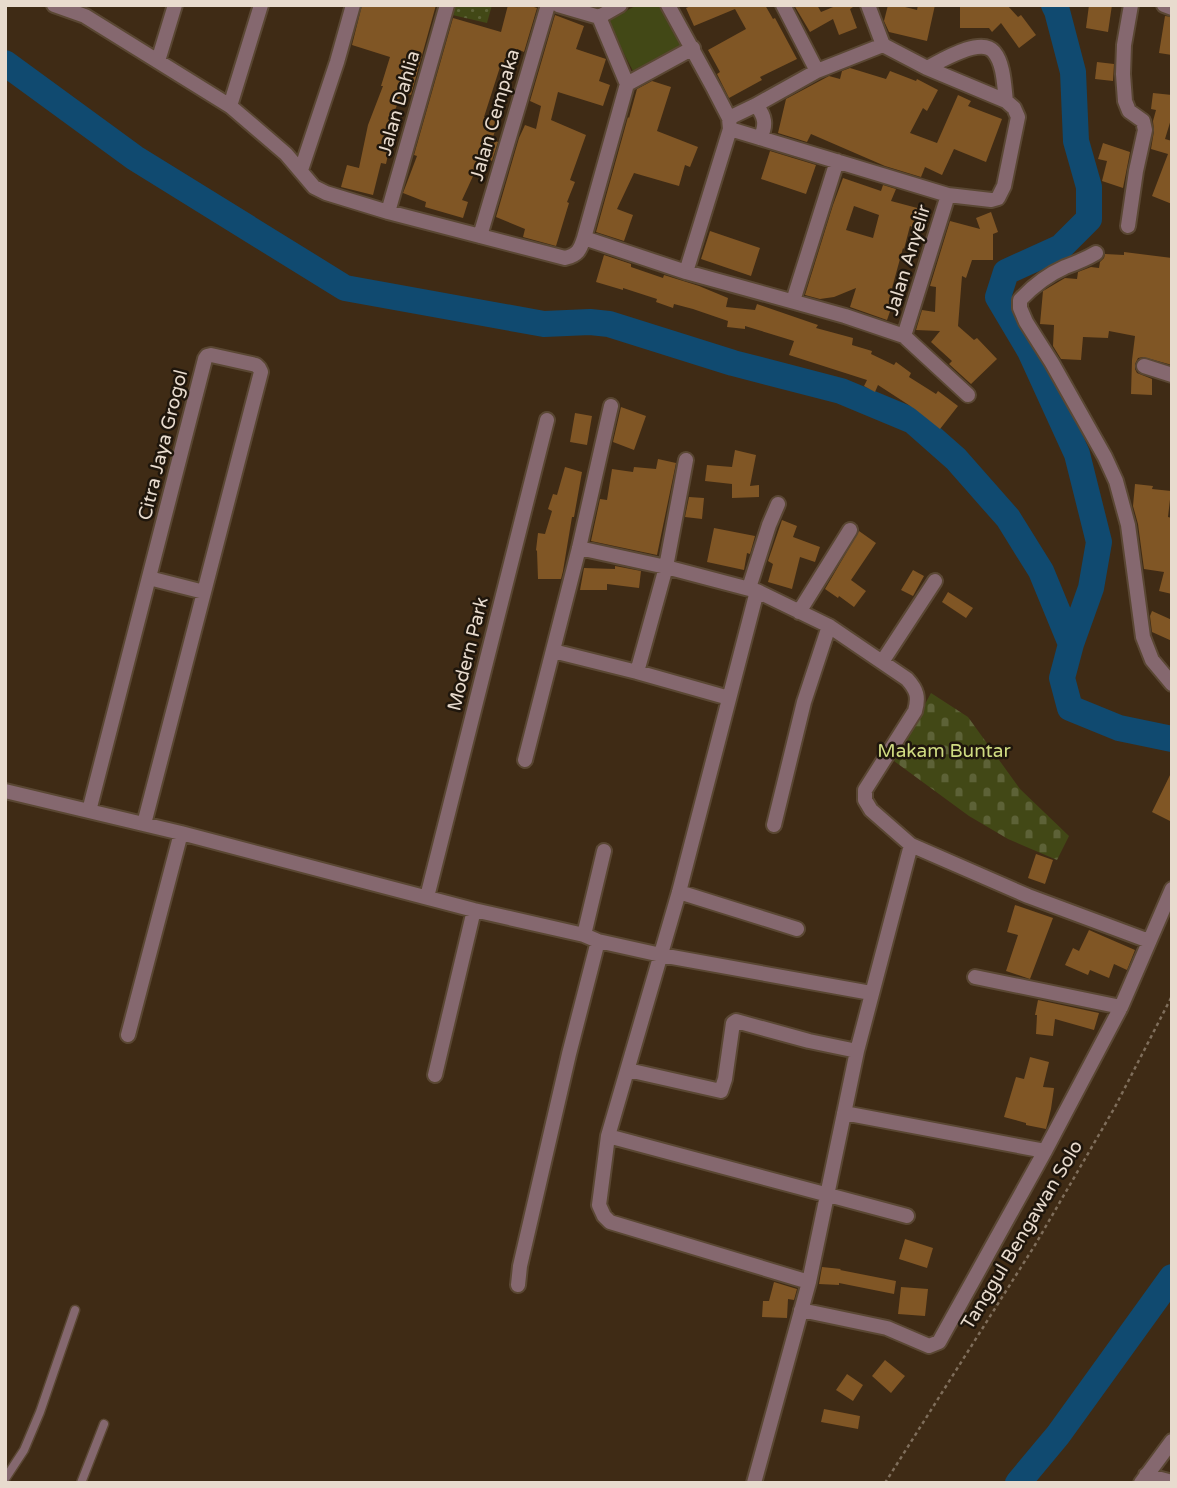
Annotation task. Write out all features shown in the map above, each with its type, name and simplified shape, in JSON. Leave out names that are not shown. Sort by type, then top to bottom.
[{"type":"street","points":[[54,5],[87,11],[158,61],[230,106],[286,154],[314,187],[326,193],[565,258],[580,252],[627,84],[599,17]]},
{"type":"street","points":[[158,61],[175,5]]},
{"type":"street","points":[[230,106],[261,5]]},
{"type":"street","points":[[301,170],[353,5]]},
{"type":"street","name":"Jalan Dahlia","points":[[388,212],[447,5]]},
{"type":"street","name":"Jalan Cempaka","points":[[480,236],[548,5]]},
{"type":"street","points":[[558,5],[599,17],[620,5]]},
{"type":"street","points":[[668,5],[693,48],[729,123],[760,138],[948,195],[991,200],[998,198],[1004,186],[1018,117],[1014,108],[1006,101],[927,68],[883,46],[868,5]]},
{"type":"street","points":[[783,5],[817,71]]},
{"type":"street","points":[[1128,226],[1145,130],[1143,121],[1129,111],[1125,101],[1124,45],[1131,5]]},
{"type":"street","points":[[1164,5],[1172,8]]},
{"type":"street","points":[[686,272],[729,123],[817,71],[883,46]]},
{"type":"street","points":[[927,68],[953,54],[987,47],[993,50],[998,60],[1006,101]]},
{"type":"street","points":[[627,84],[693,48]]},
{"type":"street","points":[[756,105],[765,121],[760,138]]},
{"type":"street","points":[[793,301],[837,161]]},
{"type":"street","name":"Jalan Anyelir","points":[[904,336],[948,195]]},
{"type":"street","points":[[584,238],[686,272],[845,316],[904,336],[968,395]]},
{"type":"street","points":[[1096,253],[1055,272],[1035,285],[1020,300],[1020,308],[1116,481],[1128,525],[1143,637],[1152,660],[1172,684]]},
{"type":"street","name":"Citra Jaya Grogol","points":[[89,811],[205,359],[211,355],[256,365],[261,372],[144,824]]},
{"type":"street","points":[[1144,366],[1172,375]]},
{"type":"street","points":[[525,760],[579,548],[611,405]]},
{"type":"street","name":"Modern Park","points":[[427,898],[547,420]]},
{"type":"street","points":[[637,672],[666,567],[686,460]]},
{"type":"street","points":[[778,504],[769,525],[729,698],[679,892],[608,1136],[598,1205],[610,1222],[809,1282]]},
{"type":"street","points":[[799,612],[850,530]]},
{"type":"street","points":[[579,548],[753,590],[829,626],[883,662],[907,679],[915,688],[918,700],[910,722],[865,790],[865,800],[871,810],[911,845],[1028,896],[1149,941]]},
{"type":"street","points":[[149,578],[204,592]]},
{"type":"street","points":[[883,662],[935,581]]},
{"type":"street","points":[[774,825],[804,702],[829,626]]},
{"type":"street","points":[[553,651],[729,698]]},
{"type":"street","points":[[5,791],[181,833],[474,910],[584,935],[598,941],[871,993]]},
{"type":"street","points":[[128,1035],[181,833]]},
{"type":"street","points":[[754,1483],[809,1282],[857,1051],[911,845]]},
{"type":"street","points":[[584,935],[604,851]]},
{"type":"street","points":[[801,1310],[887,1328],[929,1346],[939,1342],[1121,1007],[1172,889]]},
{"type":"street","points":[[679,892],[797,929]]},
{"type":"street","points":[[435,1075],[474,910]]},
{"type":"street","points":[[518,1285],[520,1266],[569,1054],[598,941]]},
{"type":"street","points":[[975,977],[1121,1007]]},
{"type":"street","points":[[628,1070],[721,1091],[724,1087],[733,1023],[736,1021],[857,1051]]},
{"type":"street","points":[[844,1113],[1045,1151]]},
{"type":"street","points":[[608,1136],[907,1216]]},
{"type":"street","points":[[1144,1479],[1172,1441]]},
{"type":"street","points":[[1144,1479],[1172,1482]]},
{"type":"lane","points":[[5,1479],[24,1450],[40,1412],[75,1310]]},
{"type":"lane","points":[[82,1483],[104,1424]]},
{"type":"path","name":"Tanggul Bengawan Solo","points":[[885,1483],[1035,1245],[1115,1107],[1172,996]]},
{"type":"green space","points":[[452,5],[492,5],[487,23],[448,14]]},
{"type":"green space","points":[[637,5],[662,5],[682,46],[633,71],[607,21]]},
{"type":"green space","name":"Makam Buntar","points":[[931,693],[968,717],[1020,789],[1069,836],[1057,860],[1008,839],[969,816],[894,761]]},
{"type":"building","points":[[362,5],[436,5],[411,95],[402,92],[386,134],[392,136],[386,164],[381,163],[373,195],[341,187],[347,165],[359,168],[368,125],[383,86],[390,57],[352,45]]},
{"type":"building","points":[[508,5],[537,8],[524,52],[517,49],[510,71],[500,67],[484,117],[498,122],[492,140],[498,142],[492,161],[480,156],[462,200],[468,202],[463,218],[425,207],[426,202],[403,193],[417,156],[414,155],[453,18],[501,32]]},
{"type":"building","points":[[693,5],[765,5],[797,59],[760,77],[762,80],[729,98],[717,74],[720,72],[708,50],[746,29],[735,9],[694,26],[686,8]]},
{"type":"building","points":[[794,5],[817,5],[821,12],[838,5],[856,5],[850,9],[857,28],[839,35],[833,19],[810,32]]},
{"type":"building","points":[[888,5],[917,10],[918,5],[935,5],[927,41],[889,32],[884,21]]},
{"type":"building","points":[[960,5],[1007,5],[1018,17],[1021,15],[1036,35],[1019,48],[1001,23],[992,32],[989,28],[960,28]]},
{"type":"building","points":[[1089,5],[1112,5],[1108,32],[1086,28]]},
{"type":"building","points":[[555,15],[584,26],[576,49],[606,59],[599,81],[610,85],[603,106],[558,92],[551,120],[586,135],[570,180],[575,182],[556,246],[523,237],[525,229],[496,217],[519,138],[525,125],[536,129],[541,106],[530,101]]},
{"type":"building","points":[[1165,16],[1172,17],[1172,55],[1159,53]]},
{"type":"building","points":[[1097,62],[1114,64],[1113,81],[1095,79]]},
{"type":"building","points":[[850,68],[886,79],[890,71],[916,81],[917,79],[938,90],[927,111],[923,108],[910,133],[937,143],[958,95],[971,101],[968,106],[1002,119],[986,162],[954,149],[942,175],[925,167],[921,177],[885,166],[811,134],[807,142],[778,133],[786,99],[829,76],[840,79],[842,71]]},
{"type":"building","points":[[652,81],[671,87],[657,131],[698,147],[690,167],[685,165],[679,186],[634,173],[617,209],[633,215],[624,241],[596,232],[637,89]]},
{"type":"building","points":[[1153,93],[1172,95],[1172,116],[1165,139],[1172,141],[1172,204],[1152,196],[1168,154],[1151,149],[1156,110],[1151,109]]},
{"type":"building","points":[[1103,143],[1130,152],[1123,188],[1102,181],[1107,161],[1098,159]]},
{"type":"building","points":[[770,151],[816,165],[806,194],[761,179]]},
{"type":"building","points":[[843,178],[881,191],[883,185],[896,189],[891,201],[921,209],[915,228],[910,226],[903,248],[889,299],[894,300],[887,320],[850,307],[856,288],[834,297],[820,299],[805,295]],"holes":[[[854,206],[879,215],[873,238],[846,230]]]},
{"type":"building","points":[[991,212],[998,232],[993,234],[993,260],[972,260],[966,278],[962,276],[958,326],[974,340],[977,338],[997,359],[971,384],[949,364],[952,361],[931,342],[940,331],[916,330],[922,310],[935,312],[936,287],[930,286],[950,221],[980,229],[976,218]]},
{"type":"building","points":[[710,231],[760,248],[751,276],[701,259]]},
{"type":"building","points":[[1124,252],[1172,258],[1172,365],[1143,357],[1138,358],[1135,364],[1137,373],[1152,379],[1152,395],[1131,394],[1135,336],[1109,331],[1108,338],[1083,337],[1081,360],[1061,359],[1053,346],[1054,325],[1040,324],[1043,291],[1065,278],[1077,279],[1078,272],[1091,267],[1099,268],[1105,254],[1124,255]]},
{"type":"building","points":[[604,255],[631,264],[631,267],[699,286],[728,298],[726,307],[755,310],[757,304],[818,325],[816,328],[853,338],[852,345],[872,351],[871,354],[894,365],[896,362],[911,373],[909,377],[936,394],[938,391],[958,406],[940,429],[878,385],[875,392],[864,386],[867,380],[789,355],[794,341],[745,326],[745,329],[727,327],[728,321],[674,304],[673,308],[656,302],[657,299],[596,282]]},
{"type":"building","points":[[621,407],[646,416],[634,450],[613,442]]},
{"type":"building","points":[[575,413],[592,416],[587,445],[570,442]]},
{"type":"building","points":[[735,450],[756,455],[750,486],[759,485],[759,497],[732,498],[732,484],[705,481],[707,465],[732,467]]},
{"type":"building","points":[[658,459],[676,463],[657,555],[591,541],[600,499],[607,500],[612,469],[633,472],[634,467],[656,469]]},
{"type":"building","points":[[565,467],[582,472],[563,571],[561,579],[538,579],[538,533],[545,534],[552,511],[548,509],[553,494],[557,495]]},
{"type":"building","points":[[1135,484],[1171,491],[1168,517],[1172,518],[1172,594],[1159,591],[1164,572],[1144,569],[1133,506]]},
{"type":"building","points":[[689,497],[704,498],[702,519],[685,517]]},
{"type":"building","points":[[782,520],[797,526],[793,537],[820,547],[815,562],[800,557],[792,589],[768,582],[773,564],[768,561]]},
{"type":"building","points":[[714,528],[755,536],[750,554],[747,553],[744,570],[707,562]]},
{"type":"building","points":[[859,531],[876,543],[851,580],[866,591],[854,607],[825,589]]},
{"type":"building","points":[[615,566],[641,571],[639,588],[607,584],[607,590],[580,590],[584,568],[615,569]]},
{"type":"building","points":[[913,570],[924,576],[913,596],[901,590]]},
{"type":"building","points":[[948,592],[973,608],[966,618],[942,602]]},
{"type":"building","points":[[1152,611],[1172,620],[1172,641],[1152,632]]},
{"type":"building","points":[[1172,771],[1172,822],[1152,812]]},
{"type":"building","points":[[1036,854],[1053,860],[1045,884],[1028,878]]},
{"type":"building","points":[[1015,905],[1053,918],[1030,979],[1006,971],[1018,935],[1007,932]]},
{"type":"building","points":[[1089,930],[1135,950],[1127,970],[1114,964],[1109,978],[1090,970],[1088,975],[1065,965],[1073,948],[1079,951]]},
{"type":"building","points":[[1038,1000],[1099,1013],[1094,1030],[1055,1019],[1053,1036],[1036,1034],[1035,1015]]},
{"type":"building","points":[[1030,1057],[1049,1062],[1043,1087],[1054,1088],[1046,1129],[1004,1117],[1016,1077],[1024,1079]]},
{"type":"building","points":[[905,1239],[933,1248],[927,1268],[899,1259]]},
{"type":"building","points":[[822,1267],[896,1281],[894,1294],[839,1283],[819,1284]]},
{"type":"building","points":[[774,1282],[797,1289],[794,1300],[788,1299],[787,1318],[762,1317],[763,1301],[769,1301]]},
{"type":"building","points":[[901,1287],[928,1289],[925,1316],[898,1314]]},
{"type":"building","points":[[885,1360],[905,1376],[891,1393],[872,1376]]},
{"type":"building","points":[[847,1374],[863,1385],[853,1401],[836,1390]]},
{"type":"building","points":[[824,1409],[860,1416],[858,1429],[821,1422]]},
{"type":"waterway","points":[[1054,5],[1073,72],[1076,141],[1089,187],[1089,219],[1061,247],[1006,272],[998,297],[1030,351],[1077,454],[1099,542],[1091,588],[1062,678],[1070,708],[1119,728],[1172,739]]},
{"type":"waterway","points":[[5,63],[135,158],[345,288],[544,324],[609,324],[733,363],[841,391],[913,421],[956,459],[1008,518],[1041,571],[1071,644]]},
{"type":"waterway","points":[[1018,1483],[1058,1435],[1172,1277]]}]
